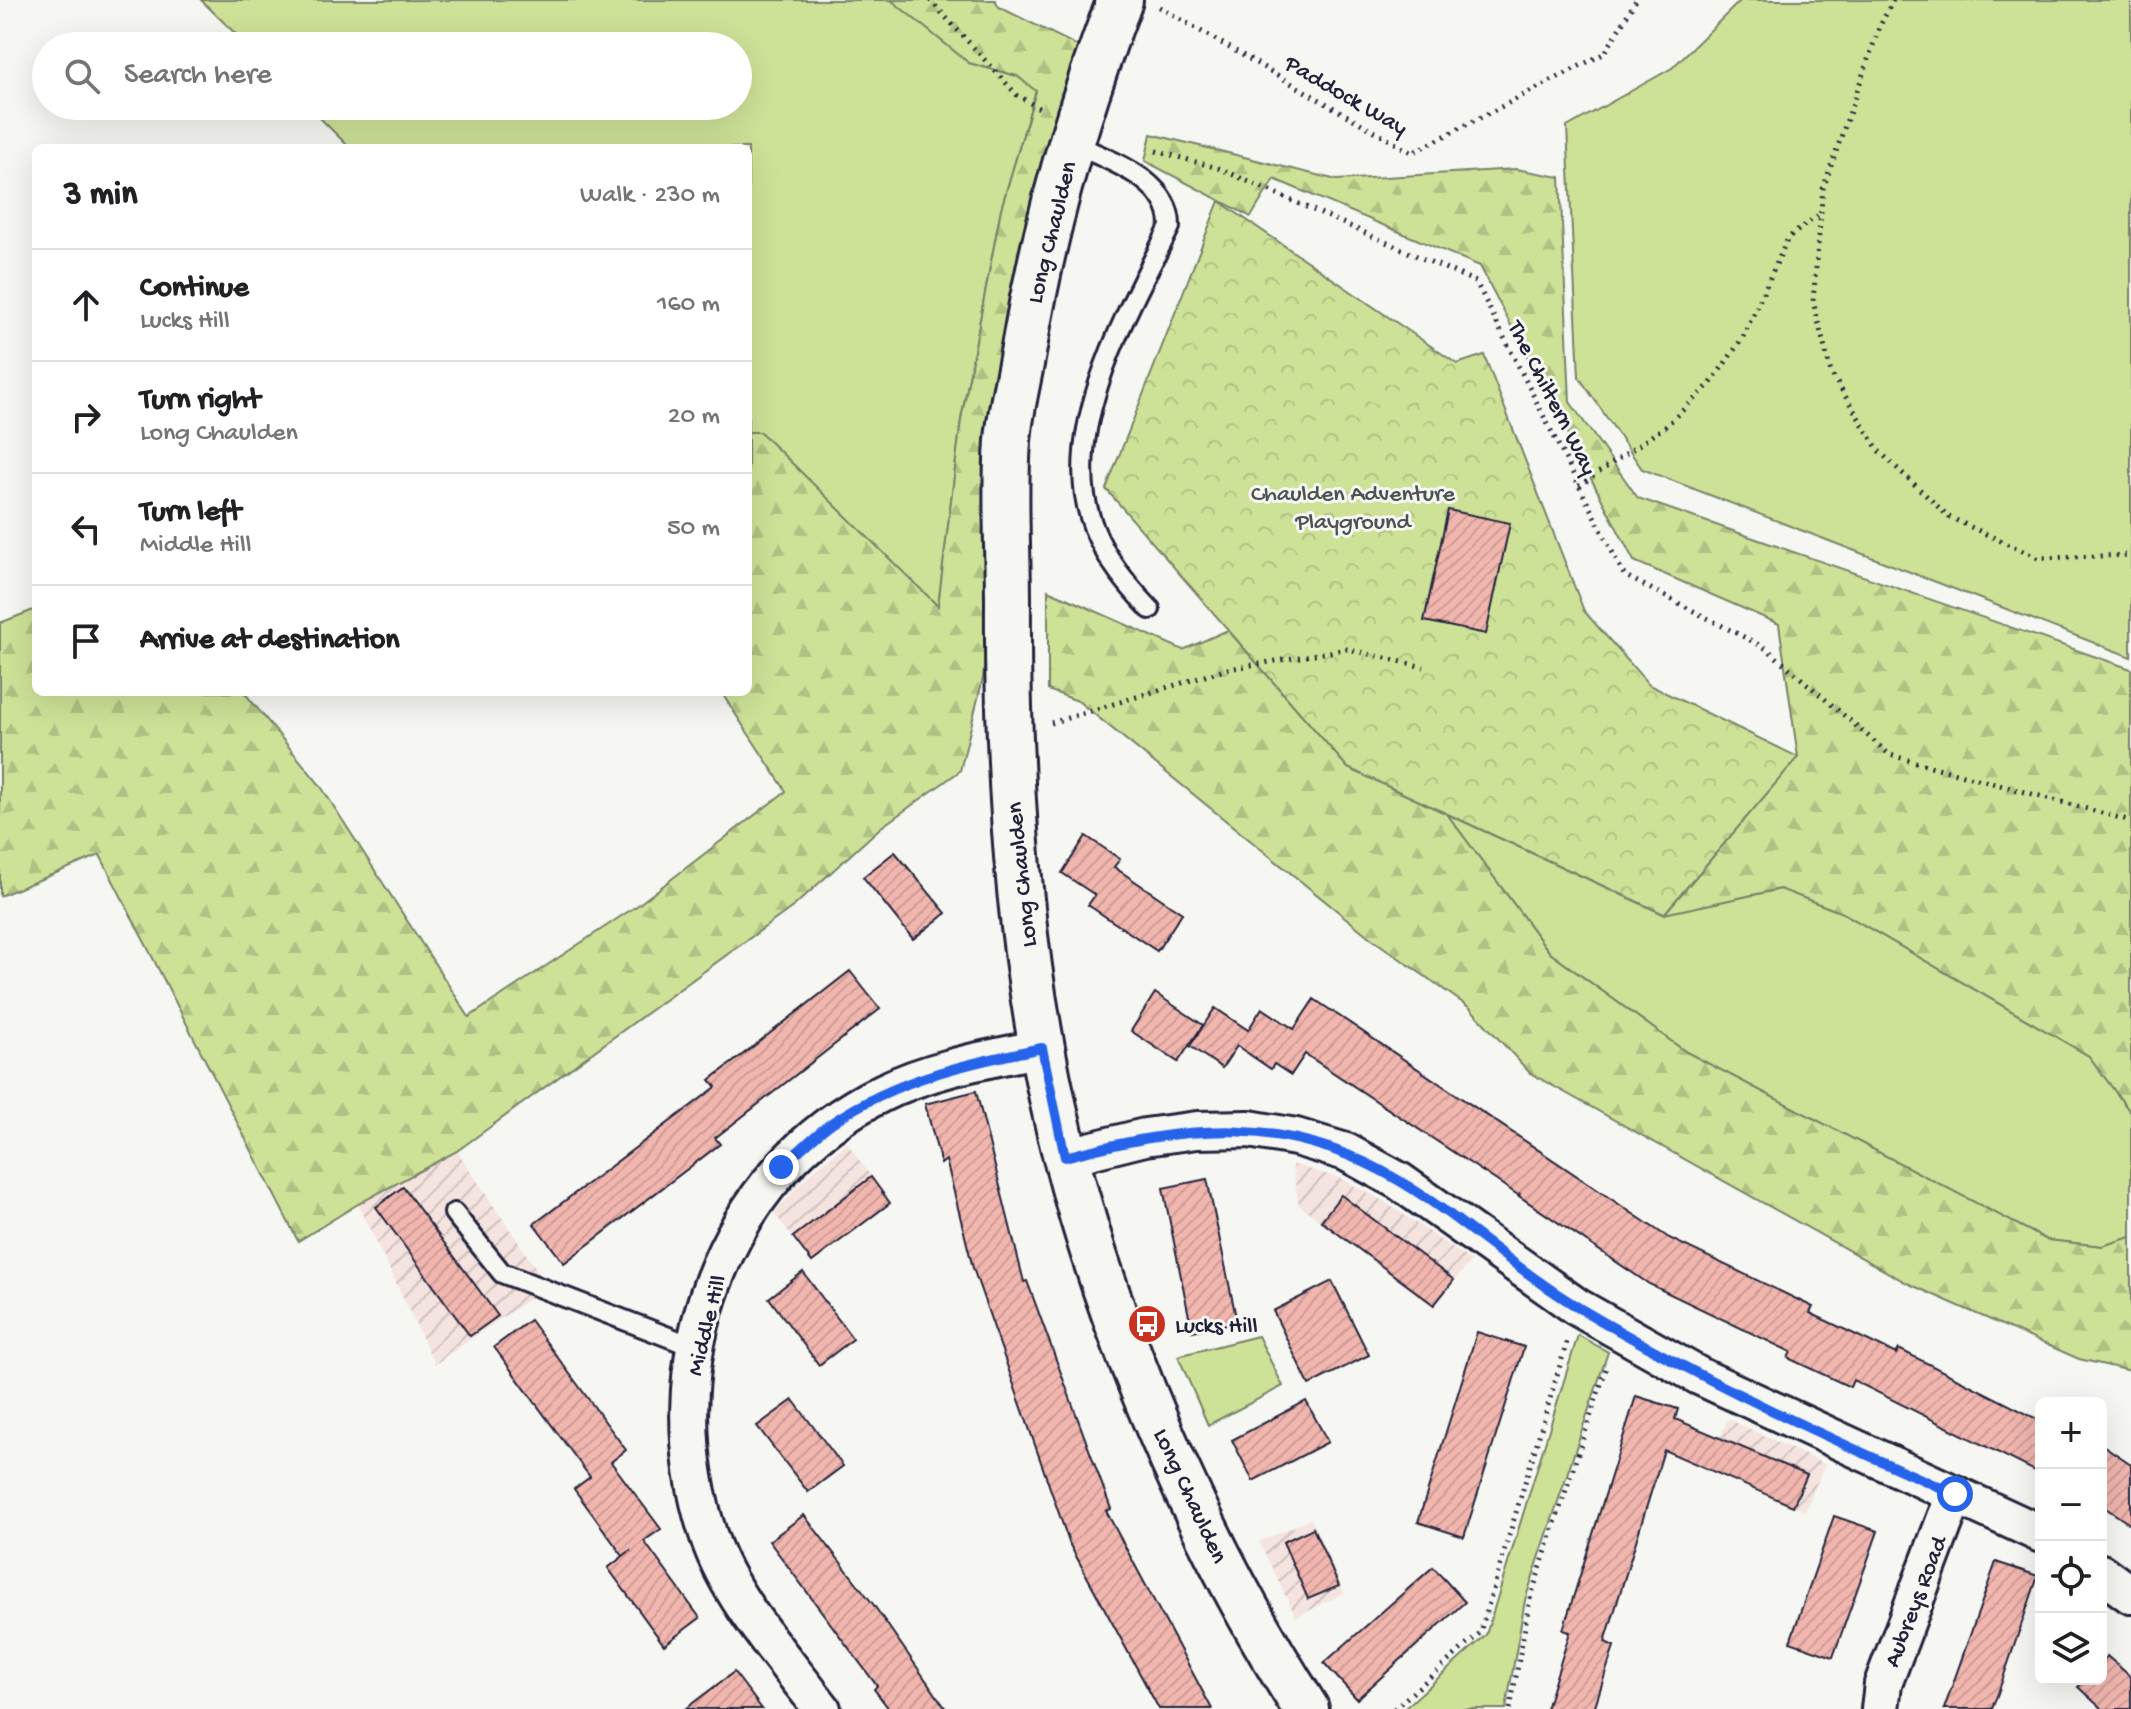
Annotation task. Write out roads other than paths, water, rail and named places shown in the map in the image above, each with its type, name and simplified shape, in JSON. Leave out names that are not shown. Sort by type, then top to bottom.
[{"type":"street","name":"Long Chaulden","points":[[1120,0],[1074,136],[1033,291],[1008,440],[1007,735],[1021,903],[1042,1048],[1065,1157],[1107,1288],[1185,1489],[1272,1656],[1306,1709]]},
{"type":"street","name":"Middle Hill","points":[[822,1709],[763,1632],[710,1539],[692,1470],[687,1407],[710,1286],[738,1226],[781,1167],[830,1124],[884,1092],[938,1071],[1042,1048]]},
{"type":"street","points":[[1065,1157],[1145,1137],[1197,1130],[1249,1129],[1334,1148],[1399,1181],[1577,1307],[1699,1376],[2035,1531]]},
{"type":"street","name":"Aubreys Road","points":[[1880,1709],[1883,1684],[1955,1494]]},
{"type":"street","points":[[2107,1577],[2131,1595]]},
{"type":"lane","points":[[1074,136],[1140,176],[1167,206],[1170,215],[1170,227],[1108,354],[1082,455],[1083,489],[1099,542],[1133,591],[1150,609]]},
{"type":"lane","points":[[454,1213],[502,1273],[697,1348]]},
{"type":"place","name":"Lucks Hill","points":[[1147,1324]]},
{"type":"park label","name":"Chaulden Adventure Playground","points":[[1353,506]]}]
